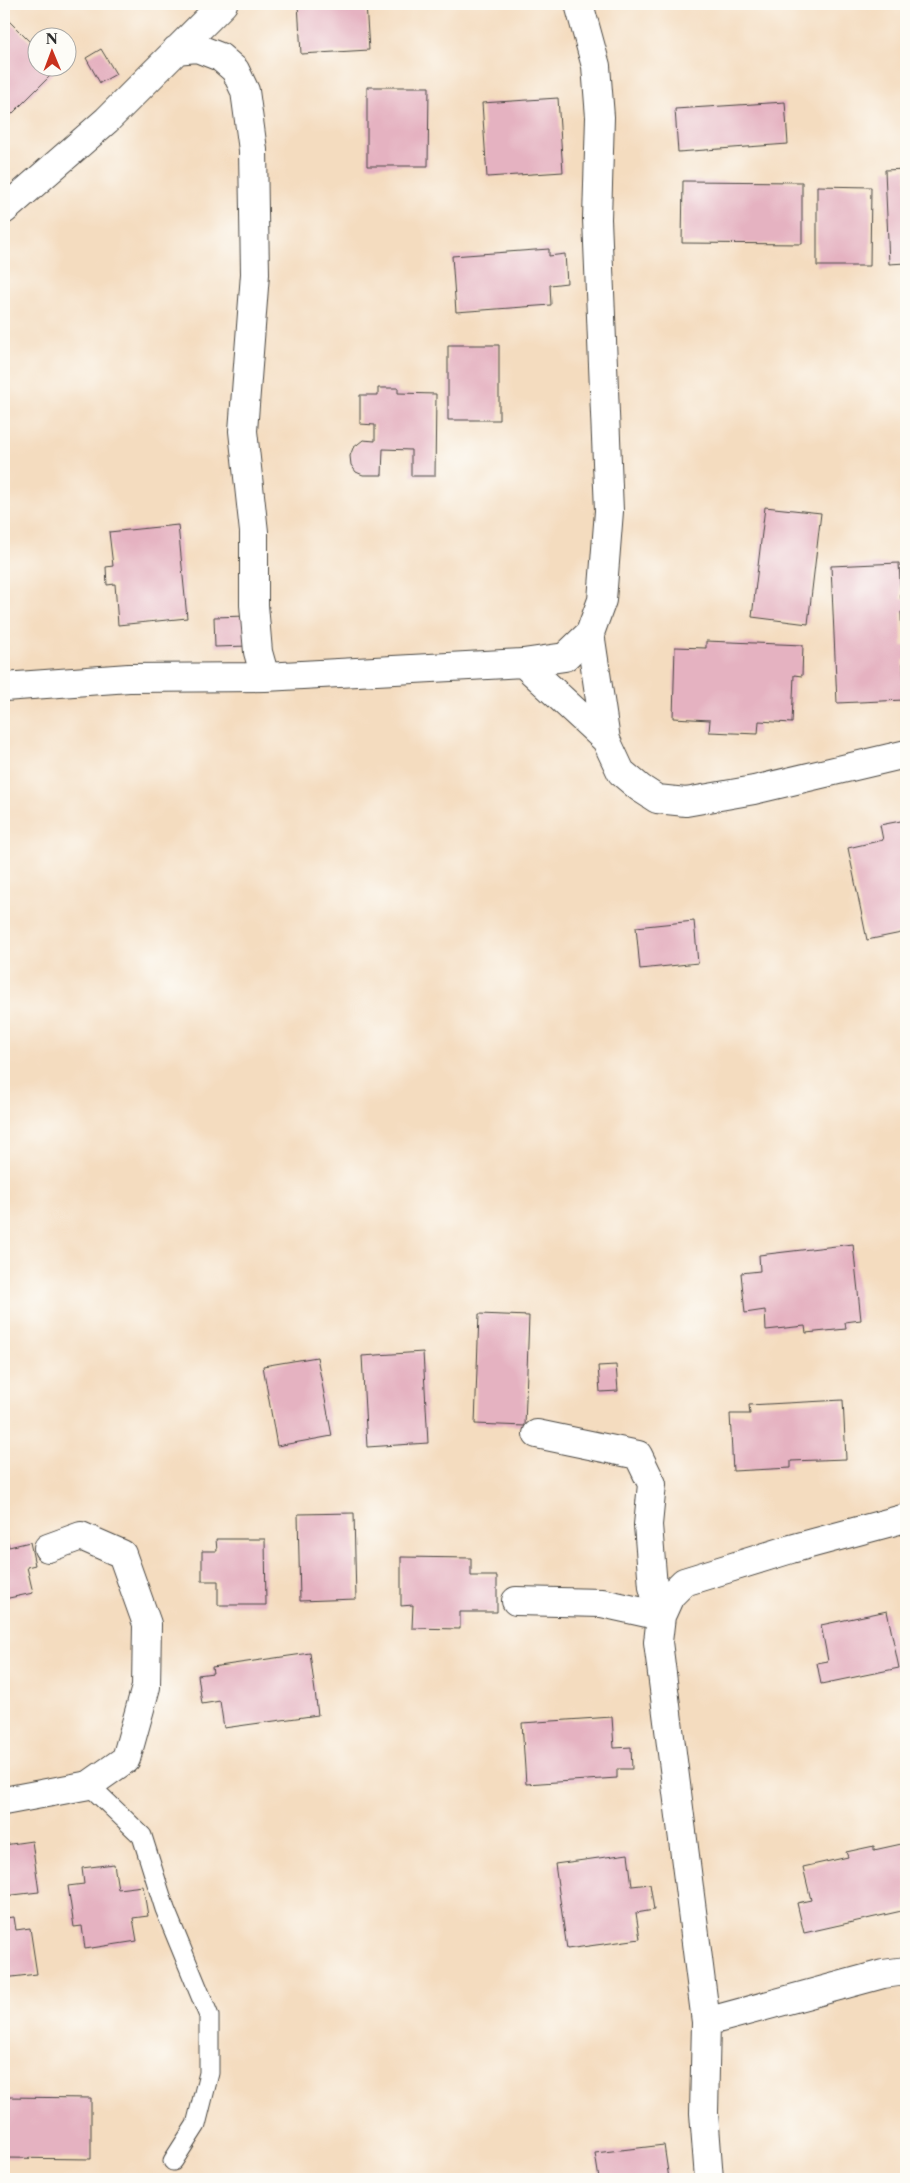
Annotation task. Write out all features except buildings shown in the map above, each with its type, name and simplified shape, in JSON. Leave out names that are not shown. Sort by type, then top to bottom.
[{"type":"street","points":[[4,210],[107,120],[222,4]]},
{"type":"street","points":[[4,687],[129,678],[264,677],[523,664],[565,657],[590,633],[602,600],[609,511],[597,219],[600,117],[596,66],[579,4]]},
{"type":"street","points":[[176,50],[197,48],[220,57],[235,70],[245,91],[248,111],[253,150],[255,274],[243,431],[254,532],[254,606],[258,652],[264,677]]},
{"type":"street","points":[[590,633],[606,740],[620,772],[657,799],[686,802],[754,790],[906,754]]},
{"type":"street","points":[[523,664],[606,740]]},
{"type":"street","points":[[537,1434],[638,1455],[652,1484],[648,1525],[653,1587],[661,1616]]},
{"type":"street","points":[[709,2179],[704,2113],[706,2022],[658,1642],[661,1616],[670,1596],[684,1582],[791,1549],[906,1518]]},
{"type":"street","points":[[4,1801],[89,1785],[126,1759],[146,1687],[147,1624],[122,1554],[81,1536],[48,1548]]},
{"type":"street","points":[[516,1601],[602,1603],[661,1616]]},
{"type":"street","points":[[706,2022],[883,1974],[906,1971]]},
{"type":"lane","points":[[89,1785],[142,1836],[165,1909],[209,2016],[209,2073],[196,2125],[173,2161]]}]
